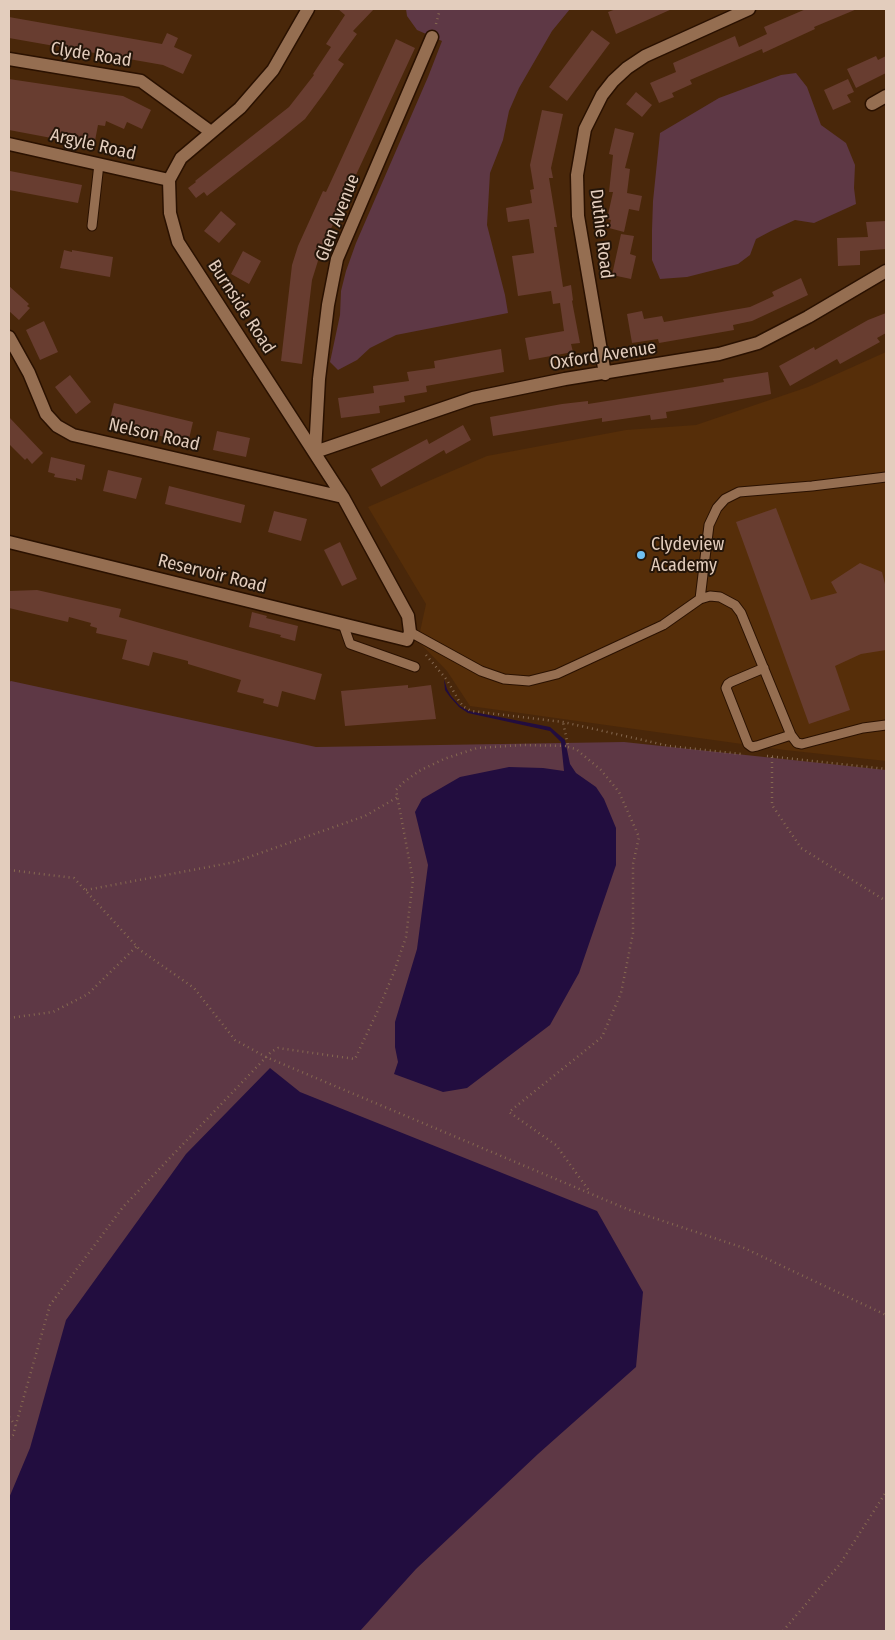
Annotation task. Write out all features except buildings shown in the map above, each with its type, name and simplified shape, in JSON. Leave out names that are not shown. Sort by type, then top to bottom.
[{"type":"street","points":[[169,180],[181,158],[240,108],[274,70],[308,9]]},
{"type":"street","name":"Duthie Road","points":[[605,374],[578,216],[577,175],[584,129],[602,95],[627,68],[645,56],[749,9]]},
{"type":"street","name":"Glen Avenue","points":[[315,452],[319,379],[327,314],[338,259],[432,38]]},
{"type":"street","name":"Clyde Road","points":[[9,59],[142,81],[211,132]]},
{"type":"street","points":[[872,104],[886,96]]},
{"type":"street","name":"Argyle Road","points":[[9,144],[169,180]]},
{"type":"street","name":"Burnside Road","points":[[169,180],[170,213],[178,242],[343,497],[408,616],[408,636]]},
{"type":"street","name":"Oxford Avenue","points":[[315,452],[473,398],[565,379],[720,354],[758,343],[886,271]]},
{"type":"street","name":"Nelson Road","points":[[9,337],[30,373],[46,414],[56,426],[73,434],[343,497]]},
{"type":"street","name":"Reservoir Road","points":[[9,542],[343,624],[408,636]]},
{"type":"lane","points":[[92,226],[99,164]]},
{"type":"lane","points":[[700,599],[709,525],[717,508],[725,499],[739,492],[886,477]]},
{"type":"lane","points":[[408,636],[480,671],[504,679],[529,681],[557,674],[663,625],[700,599],[710,596],[720,597],[735,606],[746,622],[791,735],[797,743],[802,744],[863,728],[886,725]]},
{"type":"lane","points":[[343,624],[350,644],[415,667]]},
{"type":"lane","points":[[764,668],[731,682],[726,688],[748,744],[752,747],[757,746],[791,735]]},
{"type":"path","points":[[408,636],[447,680],[459,701],[471,711],[563,722],[669,746],[744,754]]},
{"type":"path","points":[[9,1439],[13,1435],[16,1426],[50,1305],[123,1207],[266,1057],[278,1048],[355,1059],[394,972],[406,937],[414,880],[396,790],[419,771],[444,759],[477,748],[523,745],[568,746],[563,722]]},
{"type":"path","points":[[562,746],[576,749],[601,770],[618,792],[639,836],[633,864],[633,933],[622,993],[602,1037],[509,1112],[556,1145],[591,1194]]},
{"type":"path","points":[[762,756],[886,769]]},
{"type":"path","points":[[772,757],[772,805],[801,848],[886,901]]},
{"type":"path","points":[[86,890],[235,862],[365,816],[398,797]]},
{"type":"path","points":[[9,870],[74,878],[137,946],[194,988],[235,1040],[266,1057],[628,1209],[744,1248],[886,1315]]},
{"type":"path","points":[[9,1018],[53,1012],[88,994],[137,946]]},
{"type":"path","points":[[9,1417],[16,1426]]},
{"type":"path","points":[[783,1631],[840,1564],[886,1492]]},
{"type":"shaded area","points":[[406,9],[570,9],[552,31],[519,88],[509,111],[503,140],[490,173],[487,225],[508,313],[396,335],[370,348],[357,360],[338,370],[330,362],[340,315],[341,291],[346,271],[356,243],[442,41],[417,30],[407,16]]},
{"type":"shaded area","points":[[796,73],[807,87],[821,125],[846,143],[855,165],[854,188],[856,204],[814,223],[795,220],[771,231],[756,239],[750,255],[738,264],[687,277],[660,279],[652,260],[652,230],[660,133],[719,98],[781,75]]},
{"type":"shaded area","name":"Clydeview Academy","points":[[886,352],[886,761],[785,750],[470,706],[447,671],[418,641],[426,604],[368,507],[487,456],[626,430],[696,425],[808,387]]},
{"type":"shaded area","points":[[444,679],[451,696],[460,706],[469,711],[550,727],[565,740],[570,764],[576,773],[596,787],[604,799],[616,828],[616,865],[579,973],[550,1025],[467,1088],[443,1092],[394,1074],[398,1062],[395,1047],[395,1022],[417,949],[428,865],[415,812],[422,799],[460,777],[509,767],[564,771],[561,742],[550,731],[468,713],[459,707],[445,690]]},
{"type":"shaded area","points":[[9,682],[316,747],[624,742],[886,770],[886,1631],[9,1631]]},
{"type":"shaded area","points":[[270,1068],[300,1092],[597,1211],[643,1292],[636,1367],[538,1454],[416,1569],[360,1631],[9,1631],[9,1498],[30,1448],[66,1320],[186,1154]]},
{"type":"place","name":"Clydeview Academy","points":[[641,555]]}]
